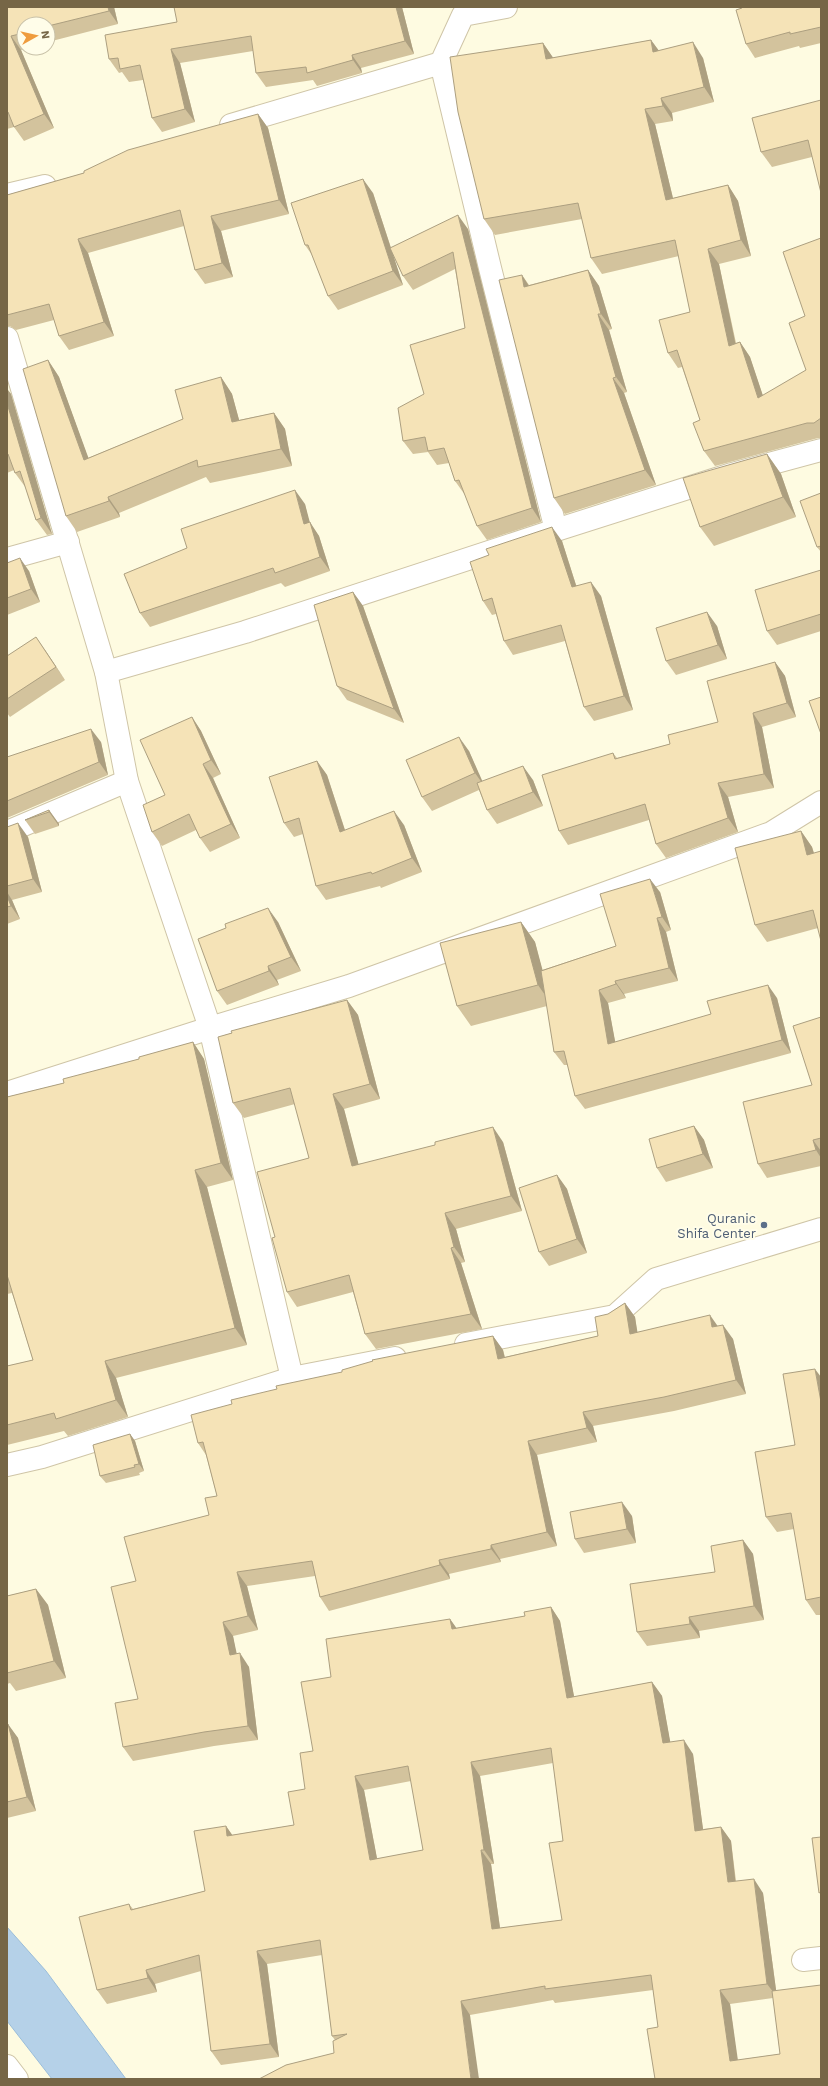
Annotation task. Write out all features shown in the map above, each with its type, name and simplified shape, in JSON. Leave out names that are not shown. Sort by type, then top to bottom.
[{"type":"street","points":[[506,7],[463,15],[441,63],[490,268],[556,530]]},
{"type":"street","points":[[211,131],[441,63]]},
{"type":"street","points":[[7,195],[64,182]]},
{"type":"street","points":[[7,338],[106,672],[127,781],[210,1028],[292,1378]]},
{"type":"street","points":[[106,672],[245,632],[732,474],[821,450]]},
{"type":"street","points":[[7,560],[68,542]]},
{"type":"street","points":[[7,832],[127,781]]},
{"type":"street","points":[[7,1093],[210,1028],[349,986],[771,833],[821,802]]},
{"type":"street","points":[[446,1348],[615,1316],[656,1279],[821,1229]]},
{"type":"street","points":[[7,1465],[42,1457],[292,1378],[415,1354]]},
{"type":"street","points":[[7,2066],[17,2079]]},
{"type":"water","points":[[7,1927],[46,1971],[126,2079],[52,2079],[7,2021]]},
{"type":"building","points":[[7,7],[108,7],[109,11],[56,24],[56,16],[16,16],[16,35],[11,36],[16,48],[16,56],[19,56],[44,114],[14,127],[7,112]]},
{"type":"building","points":[[174,7],[396,7],[405,41],[352,55],[353,60],[307,73],[306,67],[256,73],[251,36],[171,49],[185,109],[152,118],[140,65],[120,69],[118,58],[109,59],[105,35],[177,22]]},
{"type":"building","points":[[742,7],[821,7],[821,27],[790,34],[790,32],[746,44],[736,10]]},
{"type":"building","points":[[651,40],[653,52],[693,42],[704,87],[661,98],[663,106],[645,109],[666,200],[728,185],[741,240],[708,249],[729,346],[740,342],[758,398],[806,370],[789,323],[805,316],[783,252],[821,238],[821,418],[814,423],[807,423],[704,451],[693,423],[700,420],[677,350],[668,353],[659,320],[690,312],[675,240],[591,258],[578,203],[484,219],[458,112],[450,57],[543,43],[546,59]]},
{"type":"building","points":[[821,100],[821,193],[808,140],[761,152],[752,118]]},
{"type":"building","points":[[258,114],[279,200],[211,216],[222,263],[195,270],[180,210],[78,239],[104,322],[59,336],[49,304],[7,315],[7,195],[84,173],[84,171],[128,150]]},
{"type":"building","points":[[363,179],[393,271],[328,296],[308,245],[305,245],[291,203]]},
{"type":"building","points":[[458,215],[532,508],[477,526],[459,480],[455,481],[444,448],[428,451],[425,437],[403,441],[398,408],[424,394],[410,345],[465,328],[453,252],[403,276],[390,248]]},
{"type":"building","points":[[588,270],[601,314],[598,314],[616,377],[613,378],[645,470],[554,498],[499,280],[522,275],[524,287]]},
{"type":"building","points":[[48,360],[84,460],[183,419],[175,390],[221,377],[232,422],[274,413],[281,449],[198,467],[197,460],[108,497],[109,501],[66,516],[23,369]]},
{"type":"building","points":[[7,403],[41,518],[36,520],[20,471],[15,473],[7,454]]},
{"type":"building","points":[[767,454],[783,497],[700,527],[683,478]]},
{"type":"building","points":[[295,490],[304,524],[310,522],[320,557],[275,573],[273,568],[140,613],[124,574],[187,548],[181,529]]},
{"type":"building","points":[[821,493],[821,546],[817,547],[800,501]]},
{"type":"building","points":[[552,527],[572,587],[591,582],[624,696],[584,707],[561,625],[504,641],[492,598],[483,601],[470,562],[489,555],[486,549]]},
{"type":"building","points":[[20,558],[31,589],[7,598],[7,563]]},
{"type":"building","points":[[821,570],[821,614],[767,631],[755,590]]},
{"type":"building","points":[[353,592],[394,709],[337,686],[314,605]]},
{"type":"building","points":[[707,612],[718,645],[666,661],[656,628]]},
{"type":"building","points":[[36,637],[56,667],[7,699],[7,656]]},
{"type":"building","points":[[775,662],[787,703],[753,713],[764,774],[718,783],[728,818],[656,844],[645,804],[559,831],[542,775],[613,753],[615,759],[670,744],[668,735],[718,722],[707,681]]},
{"type":"building","points":[[821,697],[821,734],[809,701]]},
{"type":"building","points":[[192,717],[211,760],[203,764],[231,824],[200,838],[189,814],[152,832],[143,805],[165,795],[140,740]]},
{"type":"building","points":[[91,729],[99,762],[7,801],[7,757]]},
{"type":"building","points":[[459,737],[475,773],[422,797],[406,760]]},
{"type":"building","points":[[317,761],[340,832],[394,811],[412,858],[372,874],[371,872],[316,886],[299,818],[284,823],[269,777]]},
{"type":"building","points":[[523,766],[533,792],[487,810],[477,783]]},
{"type":"building","points":[[49,810],[49,812],[25,820]]},
{"type":"building","points":[[18,823],[33,879],[7,886],[7,827]]},
{"type":"building","points":[[801,831],[807,855],[821,851],[821,941],[813,910],[755,925],[735,848]]},
{"type":"building","points":[[650,879],[662,917],[657,918],[669,968],[615,981],[616,984],[599,990],[608,1044],[711,1014],[707,1001],[768,985],[782,1040],[575,1096],[564,1051],[554,1052],[541,971],[616,946],[600,894]]},
{"type":"building","points":[[7,896],[11,906],[7,907]]},
{"type":"building","points":[[268,908],[291,957],[268,966],[269,971],[217,991],[198,939],[226,928],[225,924]]},
{"type":"building","points":[[521,922],[538,985],[457,1006],[440,943]]},
{"type":"building","points":[[347,1000],[370,1084],[333,1094],[352,1166],[435,1145],[435,1142],[493,1127],[511,1196],[445,1213],[454,1247],[451,1248],[471,1314],[365,1334],[349,1275],[287,1292],[272,1238],[275,1237],[257,1172],[309,1158],[290,1088],[233,1103],[218,1037],[232,1033],[231,1031]]},
{"type":"building","points":[[821,1017],[821,1138],[813,1140],[816,1150],[758,1164],[743,1102],[812,1085],[793,1026]]},
{"type":"building","points":[[193,1042],[221,1163],[195,1170],[235,1328],[105,1361],[116,1400],[56,1419],[54,1413],[7,1425],[7,1366],[33,1360],[7,1275],[7,1097],[64,1083],[63,1079],[139,1059],[139,1057]]},
{"type":"building","points":[[694,1126],[703,1154],[657,1168],[649,1139]]},
{"type":"building","points":[[557,1175],[577,1239],[539,1252],[519,1188]]},
{"type":"building","points":[[625,1303],[630,1334],[710,1315],[712,1327],[723,1325],[736,1380],[664,1397],[583,1412],[587,1428],[528,1441],[547,1532],[491,1545],[491,1549],[439,1560],[440,1565],[320,1597],[312,1561],[237,1572],[248,1616],[223,1622],[230,1655],[240,1653],[248,1726],[204,1732],[123,1747],[115,1703],[138,1699],[111,1587],[136,1581],[124,1537],[209,1515],[205,1498],[217,1496],[203,1442],[198,1443],[191,1415],[232,1404],[231,1400],[277,1389],[276,1386],[342,1372],[342,1370],[373,1361],[372,1360],[493,1336],[498,1359],[598,1336],[595,1317],[608,1314]]},
{"type":"building","points":[[815,1369],[821,1402],[821,1597],[806,1600],[791,1513],[766,1517],[755,1452],[795,1445],[783,1374]]},
{"type":"building","points":[[130,1434],[139,1464],[134,1465],[135,1467],[100,1476],[93,1445]]},
{"type":"building","points":[[622,1502],[627,1529],[575,1539],[570,1512]]},
{"type":"building","points":[[743,1540],[754,1606],[689,1617],[690,1624],[637,1632],[630,1584],[715,1572],[711,1546]]},
{"type":"building","points":[[36,1589],[54,1661],[7,1673],[7,1596]]},
{"type":"building","points":[[551,1607],[567,1698],[652,1682],[663,1743],[684,1740],[695,1831],[721,1827],[728,1882],[754,1879],[767,1984],[720,1990],[730,2061],[780,2054],[772,1991],[821,1985],[821,2079],[655,2079],[647,2029],[658,2027],[651,1975],[545,1989],[545,1986],[461,2001],[471,2079],[259,2079],[286,2065],[334,2053],[333,2041],[347,2034],[332,2036],[320,1940],[257,1951],[270,2044],[211,2051],[199,1955],[146,1970],[148,1978],[97,1990],[79,1917],[129,1904],[131,1910],[205,1891],[194,1831],[226,1826],[227,1836],[294,1825],[288,1792],[305,1789],[300,1753],[313,1751],[301,1682],[331,1677],[326,1639],[450,1619],[452,1629],[525,1616],[524,1612]],"holes":[[[551,1748],[563,1841],[549,1843],[562,1920],[492,1929],[481,1850],[484,1850],[471,1762]],[[408,1766],[423,1850],[370,1860],[355,1776]]]},
{"type":"building","points":[[7,1724],[27,1797],[7,1802]]},
{"type":"building","points":[[821,1837],[821,1892],[819,1893],[812,1838]]},
{"type":"place","name":"Quranic Shifa Center","points":[[764,1225]]}]
